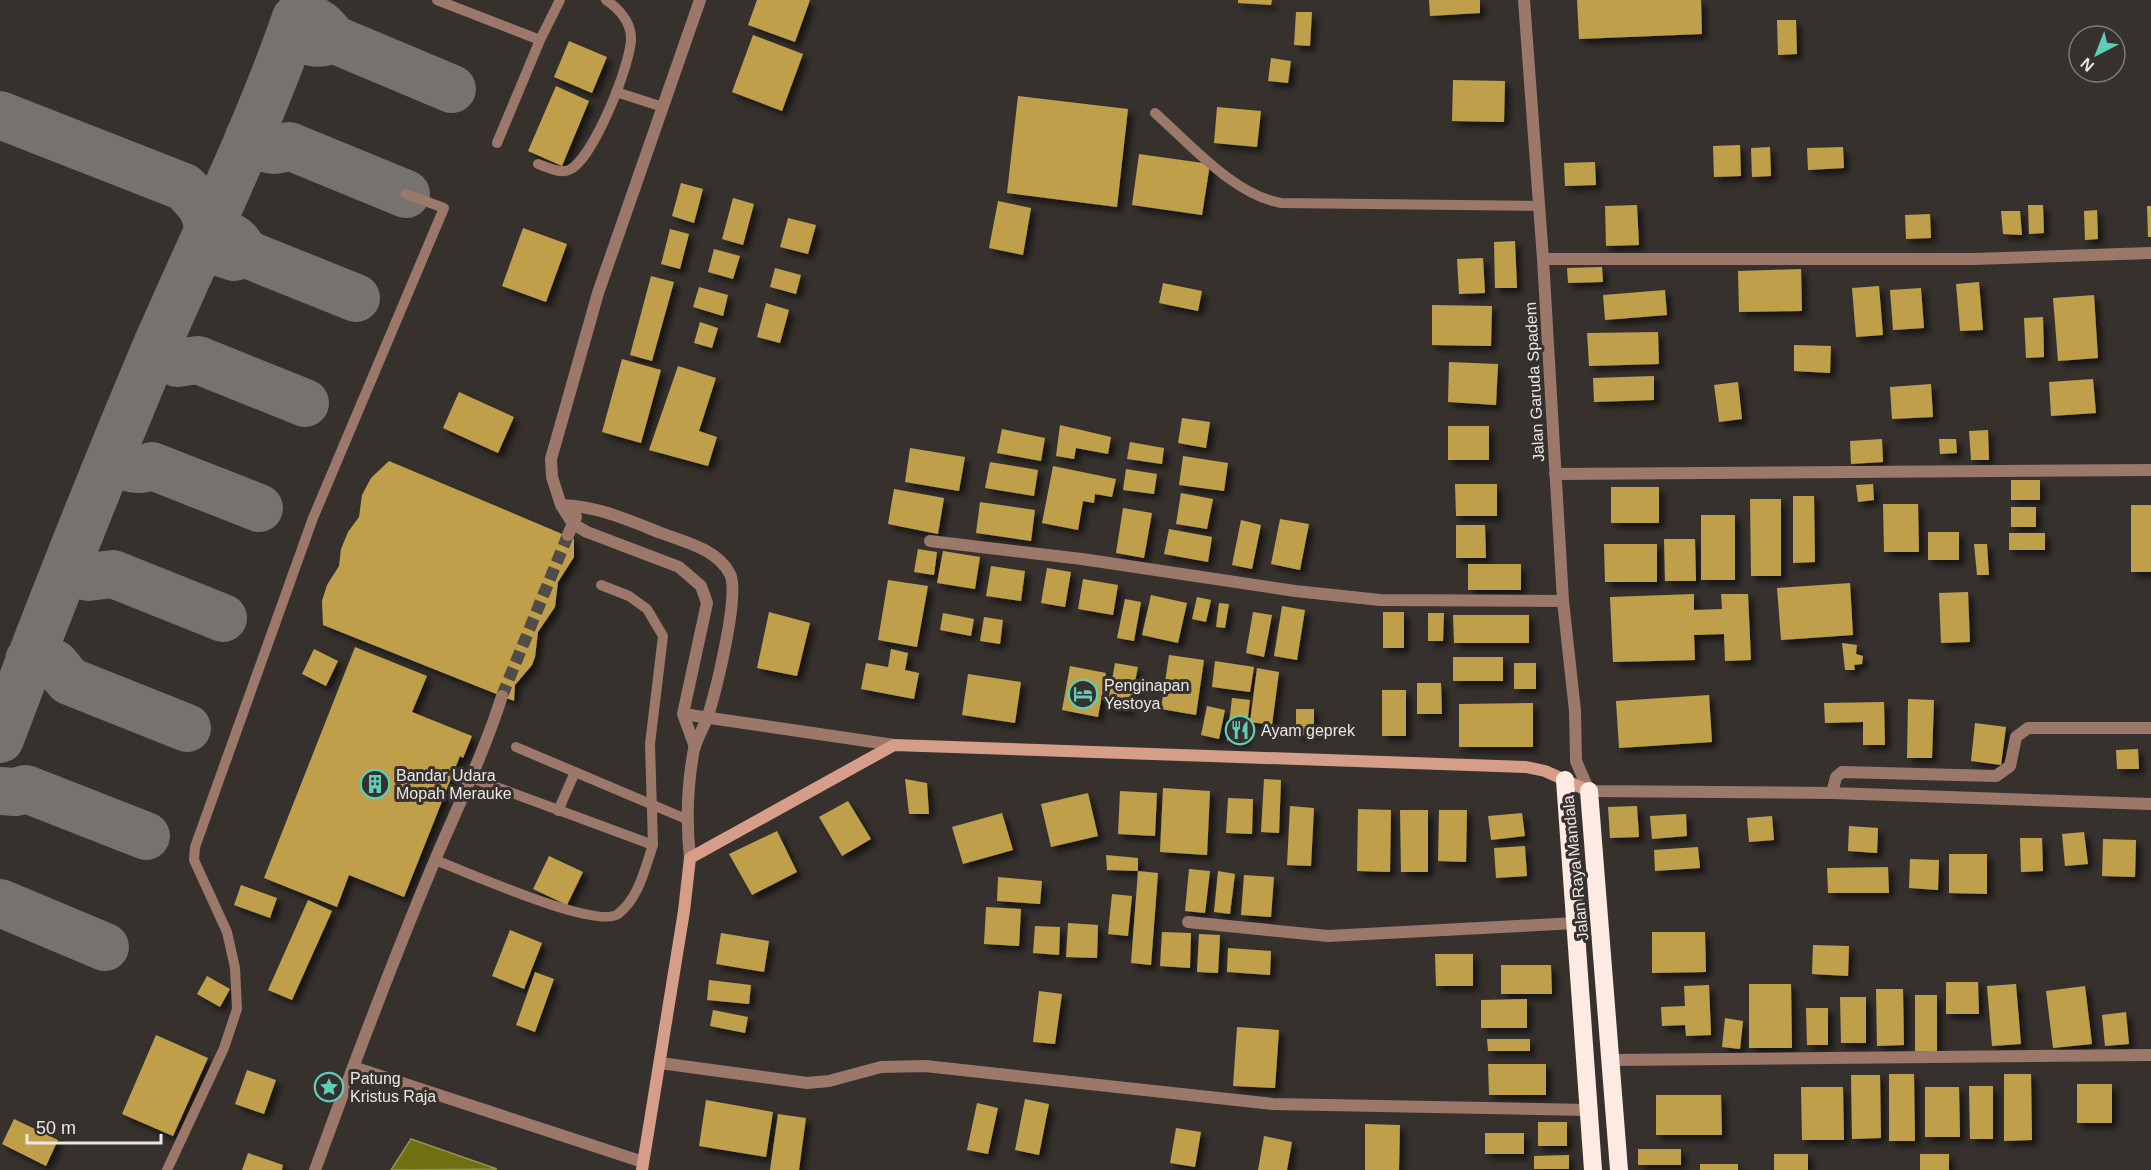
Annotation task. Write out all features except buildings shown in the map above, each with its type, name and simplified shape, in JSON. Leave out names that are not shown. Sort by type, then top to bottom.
[{"type":"highway","name":"Jalan Raya Mandala","points":[[1565,780],[1593,1170]]},
{"type":"highway","name":"Jalan Raya Mandala","points":[[1589,791],[1619,1170]]},
{"type":"street","points":[[571,530],[552,477],[551,459],[598,294],[700,0]]},
{"type":"street","name":"Jalan Garuda Spadem","points":[[1524,0],[1543,259],[1563,601],[1575,711],[1576,761]]},
{"type":"street","points":[[1543,259],[1974,259],[2151,253]]},
{"type":"street","points":[[1556,474],[2151,470]]},
{"type":"street","points":[[353,1067],[642,1166],[684,911],[690,858],[686,819],[695,747],[708,715],[732,611],[734,589],[730,575],[722,563],[703,549],[603,511],[581,505],[561,505]]},
{"type":"street","points":[[571,530],[581,505]]},
{"type":"street","points":[[571,530],[587,532],[679,567],[701,586],[706,603],[684,714],[695,747]]},
{"type":"street","points":[[930,541],[1082,558],[1295,591],[1380,600],[1563,601]]},
{"type":"street","points":[[315,1170],[353,1067],[435,860],[472,778],[502,696]]},
{"type":"street","points":[[684,714],[708,715],[894,746],[1526,767],[1545,771],[1589,791],[1832,793],[2151,804]]},
{"type":"street","points":[[1832,793],[1834,780],[1842,772],[1996,776],[2010,766],[2015,740],[2028,728],[2151,728]]},
{"type":"street","points":[[690,858],[894,746]]},
{"type":"street","name":"Jalan Raya Mandala","points":[[1565,780],[1576,761]]},
{"type":"street","name":"Jalan Raya Mandala","points":[[1576,761],[1589,791]]},
{"type":"street","points":[[1188,922],[1328,936],[1576,923]]},
{"type":"street","points":[[1611,1060],[2151,1055]]},
{"type":"street","points":[[660,1063],[807,1083],[829,1081],[881,1068],[925,1066],[1273,1104],[1588,1110]]},
{"type":"lane","points":[[437,0],[540,40]]},
{"type":"lane","points":[[497,143],[540,40],[560,0]]},
{"type":"lane","points":[[538,164],[559,171],[569,170],[579,162],[592,143],[616,92],[631,39],[628,22],[618,8],[606,0]]},
{"type":"lane","points":[[616,92],[663,107]]},
{"type":"lane","points":[[1155,113],[1236,183],[1252,195],[1267,201],[1539,206]]},
{"type":"lane","points":[[167,1170],[224,1048],[237,1009],[235,968],[226,932],[194,860],[195,847],[313,518],[444,208],[406,194]]},
{"type":"lane","points":[[435,860],[571,912],[598,918],[616,915],[630,901],[641,879],[652,845],[650,744],[663,636],[647,609],[629,596],[601,585]]},
{"type":"lane","points":[[516,747],[686,819]]},
{"type":"lane","points":[[558,811],[575,772]]},
{"type":"lane","points":[[472,778],[652,845]]},
{"type":"shaded area","points":[[411,1139],[497,1169],[391,1170]]},
{"type":"taxiway","points":[[0,739],[114,448],[264,103],[296,18],[308,18],[318,22],[333,39]]},
{"type":"taxiway","points":[[303,39],[318,43],[333,39],[452,89]]},
{"type":"taxiway","points":[[0,115],[184,187],[202,207],[208,234],[220,234],[234,239],[244,253]]},
{"type":"taxiway","points":[[249,137],[258,145],[272,150],[289,146],[406,194]]},
{"type":"taxiway","points":[[213,250],[234,257],[244,253],[356,298]]},
{"type":"taxiway","points":[[155,350],[177,363],[198,360],[305,403]]},
{"type":"taxiway","points":[[111,457],[130,468],[140,469],[152,466],[259,508]]},
{"type":"taxiway","points":[[67,566],[88,577],[113,574],[223,618]]},
{"type":"taxiway","points":[[29,660],[43,660],[55,664],[69,681],[187,728]]},
{"type":"taxiway","points":[[0,791],[15,792],[26,789],[146,836]]},
{"type":"taxiway","points":[[0,903],[105,947]]},
{"type":"tunnel","points":[[502,696],[568,535]]},
{"type":"place","name":"Penginapan Yestoya","points":[[1083,694]]},
{"type":"place","name":"Ayam geprek","points":[[1240,730]]},
{"type":"place","name":"Bandar Udara Mopah Merauke","points":[[375,784]]},
{"type":"place","name":"Patung Kristus Raja","points":[[329,1087]]}]
